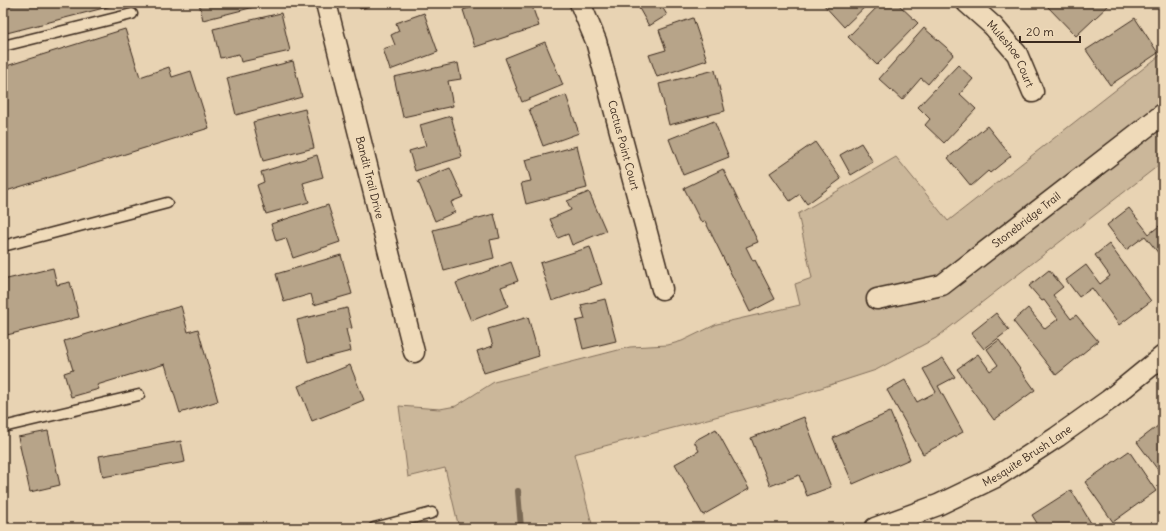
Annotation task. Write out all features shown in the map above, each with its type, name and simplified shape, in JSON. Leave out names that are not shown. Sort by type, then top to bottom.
[{"type":"street","name":"Bandit Trail Drive","points":[[326,3],[414,352]]},
{"type":"street","name":"Cactus Point Court","points":[[580,3],[596,42],[662,290]]},
{"type":"street","name":"Muleshoe Court","points":[[967,3],[993,26],[1017,54],[1033,92]]},
{"type":"street","name":"Stonebridge Trail","points":[[877,299],[942,285],[1163,114]]},
{"type":"street","name":"Mesquite Brush Lane","points":[[875,528],[938,505],[996,477],[1057,437],[1109,400],[1163,356]]},
{"type":"lane","points":[[3,46],[132,14]]},
{"type":"lane","points":[[3,246],[167,203]]},
{"type":"lane","points":[[3,427],[139,395]]},
{"type":"lane","points":[[374,528],[432,513]]},
{"type":"shaded area","points":[[1163,53],[1163,162],[936,338],[876,370],[799,395],[574,454],[593,528],[459,528],[445,468],[408,477],[399,406],[440,409],[456,406],[494,382],[630,347],[668,345],[682,341],[717,324],[800,305],[795,284],[812,278],[798,214],[896,157],[948,221]]},
{"type":"building","points":[[20,3],[123,3],[3,34],[3,8]]},
{"type":"building","points":[[199,3],[270,3],[203,20]]},
{"type":"building","points":[[358,3],[379,3],[360,9]]},
{"type":"building","points":[[483,3],[531,3],[539,26],[475,47],[463,10]]},
{"type":"building","points":[[636,3],[665,3],[661,5],[667,15],[649,26]]},
{"type":"building","points":[[822,3],[869,3],[844,27]]},
{"type":"building","points":[[881,3],[897,3],[918,23],[877,65],[848,37]]},
{"type":"building","points":[[1049,3],[1111,3],[1076,36],[1047,6]]},
{"type":"building","points":[[281,13],[290,51],[241,62],[239,54],[220,58],[213,29]]},
{"type":"building","points":[[424,13],[438,52],[390,70],[383,49],[395,45],[391,35],[399,31],[396,23]]},
{"type":"building","points":[[693,18],[707,60],[657,77],[649,55],[666,50],[659,30]]},
{"type":"building","points":[[1135,18],[1158,53],[1110,85],[1086,50]]},
{"type":"building","points":[[924,28],[954,54],[928,84],[921,78],[902,100],[879,79]]},
{"type":"building","points":[[125,29],[140,77],[169,67],[172,77],[191,71],[209,128],[3,192],[3,67]]},
{"type":"building","points":[[545,42],[563,85],[522,102],[505,58]]},
{"type":"building","points":[[293,61],[302,97],[236,115],[227,78]]},
{"type":"building","points":[[458,63],[461,79],[448,81],[453,106],[403,117],[394,77]]},
{"type":"building","points":[[958,65],[973,79],[960,94],[976,109],[944,143],[925,125],[930,119],[918,107]]},
{"type":"building","points":[[715,70],[725,111],[669,125],[659,84]]},
{"type":"building","points":[[566,95],[579,133],[543,146],[529,109]]},
{"type":"building","points":[[305,109],[314,148],[263,161],[253,122]]},
{"type":"building","points":[[451,116],[462,157],[415,171],[409,151],[426,146],[420,125]]},
{"type":"building","points":[[714,121],[729,157],[683,175],[669,139]]},
{"type":"building","points":[[987,126],[1011,156],[990,173],[988,171],[971,186],[948,158]]},
{"type":"building","points":[[815,142],[841,179],[807,204],[800,194],[790,201],[770,173]]},
{"type":"building","points":[[861,143],[873,162],[851,175],[840,155]]},
{"type":"building","points":[[577,146],[587,188],[526,204],[521,183],[531,181],[525,160]]},
{"type":"building","points":[[317,155],[323,177],[303,183],[309,202],[266,214],[257,185],[264,182],[261,172]]},
{"type":"building","points":[[450,168],[463,197],[451,202],[455,212],[435,221],[418,181]]},
{"type":"building","points":[[723,169],[758,242],[746,247],[753,261],[755,260],[775,299],[750,312],[705,221],[701,222],[684,188]]},
{"type":"building","points":[[589,192],[606,231],[572,245],[568,234],[558,238],[550,219],[571,210],[567,201]]},
{"type":"building","points":[[328,205],[340,242],[293,258],[286,238],[276,241],[271,224]]},
{"type":"building","points":[[1129,208],[1149,234],[1163,223],[1163,259],[1145,236],[1126,250],[1107,225]]},
{"type":"building","points":[[494,214],[500,238],[490,240],[494,258],[444,271],[433,230]]},
{"type":"building","points":[[1109,244],[1151,301],[1119,325],[1092,288],[1079,297],[1066,280],[1086,265],[1100,284],[1110,276],[1095,255]]},
{"type":"building","points":[[590,247],[602,284],[552,301],[540,263]]},
{"type":"building","points":[[341,255],[352,294],[314,305],[311,294],[284,302],[276,274]]},
{"type":"building","points":[[511,262],[518,281],[501,287],[508,306],[471,321],[456,283]]},
{"type":"building","points":[[53,268],[57,285],[70,282],[79,317],[3,336],[3,280]]},
{"type":"building","points":[[1049,270],[1063,287],[1053,295],[1071,319],[1076,315],[1098,341],[1056,375],[1013,321],[1028,308],[1045,329],[1058,319],[1044,300],[1042,301],[1029,286]]},
{"type":"building","points":[[605,299],[616,341],[583,349],[576,321],[585,319],[581,305]]},
{"type":"building","points":[[181,306],[188,332],[198,329],[218,401],[180,413],[165,364],[97,385],[99,389],[71,397],[64,373],[73,370],[64,341]]},
{"type":"building","points":[[347,308],[352,328],[346,329],[351,351],[308,362],[297,320]]},
{"type":"building","points":[[996,313],[1009,330],[984,349],[971,333]]},
{"type":"building","points":[[528,317],[539,356],[484,373],[477,351],[493,346],[488,329]]},
{"type":"building","points":[[999,340],[1035,390],[994,420],[957,369],[978,354],[990,371],[998,365],[987,349]]},
{"type":"building","points":[[943,358],[955,377],[938,386],[963,432],[923,454],[887,390],[905,380],[917,402],[936,392],[923,369]]},
{"type":"building","points":[[350,365],[364,400],[312,421],[298,386]]},
{"type":"building","points":[[890,412],[910,459],[853,484],[833,438]]},
{"type":"building","points":[[804,417],[831,487],[807,496],[799,475],[770,486],[751,438]]},
{"type":"building","points":[[1163,422],[1163,473],[1161,474],[1137,442]]},
{"type":"building","points":[[716,429],[749,489],[703,515],[675,464],[699,451],[694,441]]},
{"type":"building","points":[[48,431],[60,485],[30,492],[18,437]]},
{"type":"building","points":[[181,441],[185,462],[103,477],[99,456]]},
{"type":"building","points":[[1129,451],[1156,491],[1113,522],[1085,482]]},
{"type":"building","points":[[1071,490],[1094,528],[1040,528],[1032,515]]},
{"type":"waterway","points":[[518,491],[521,528]]}]
